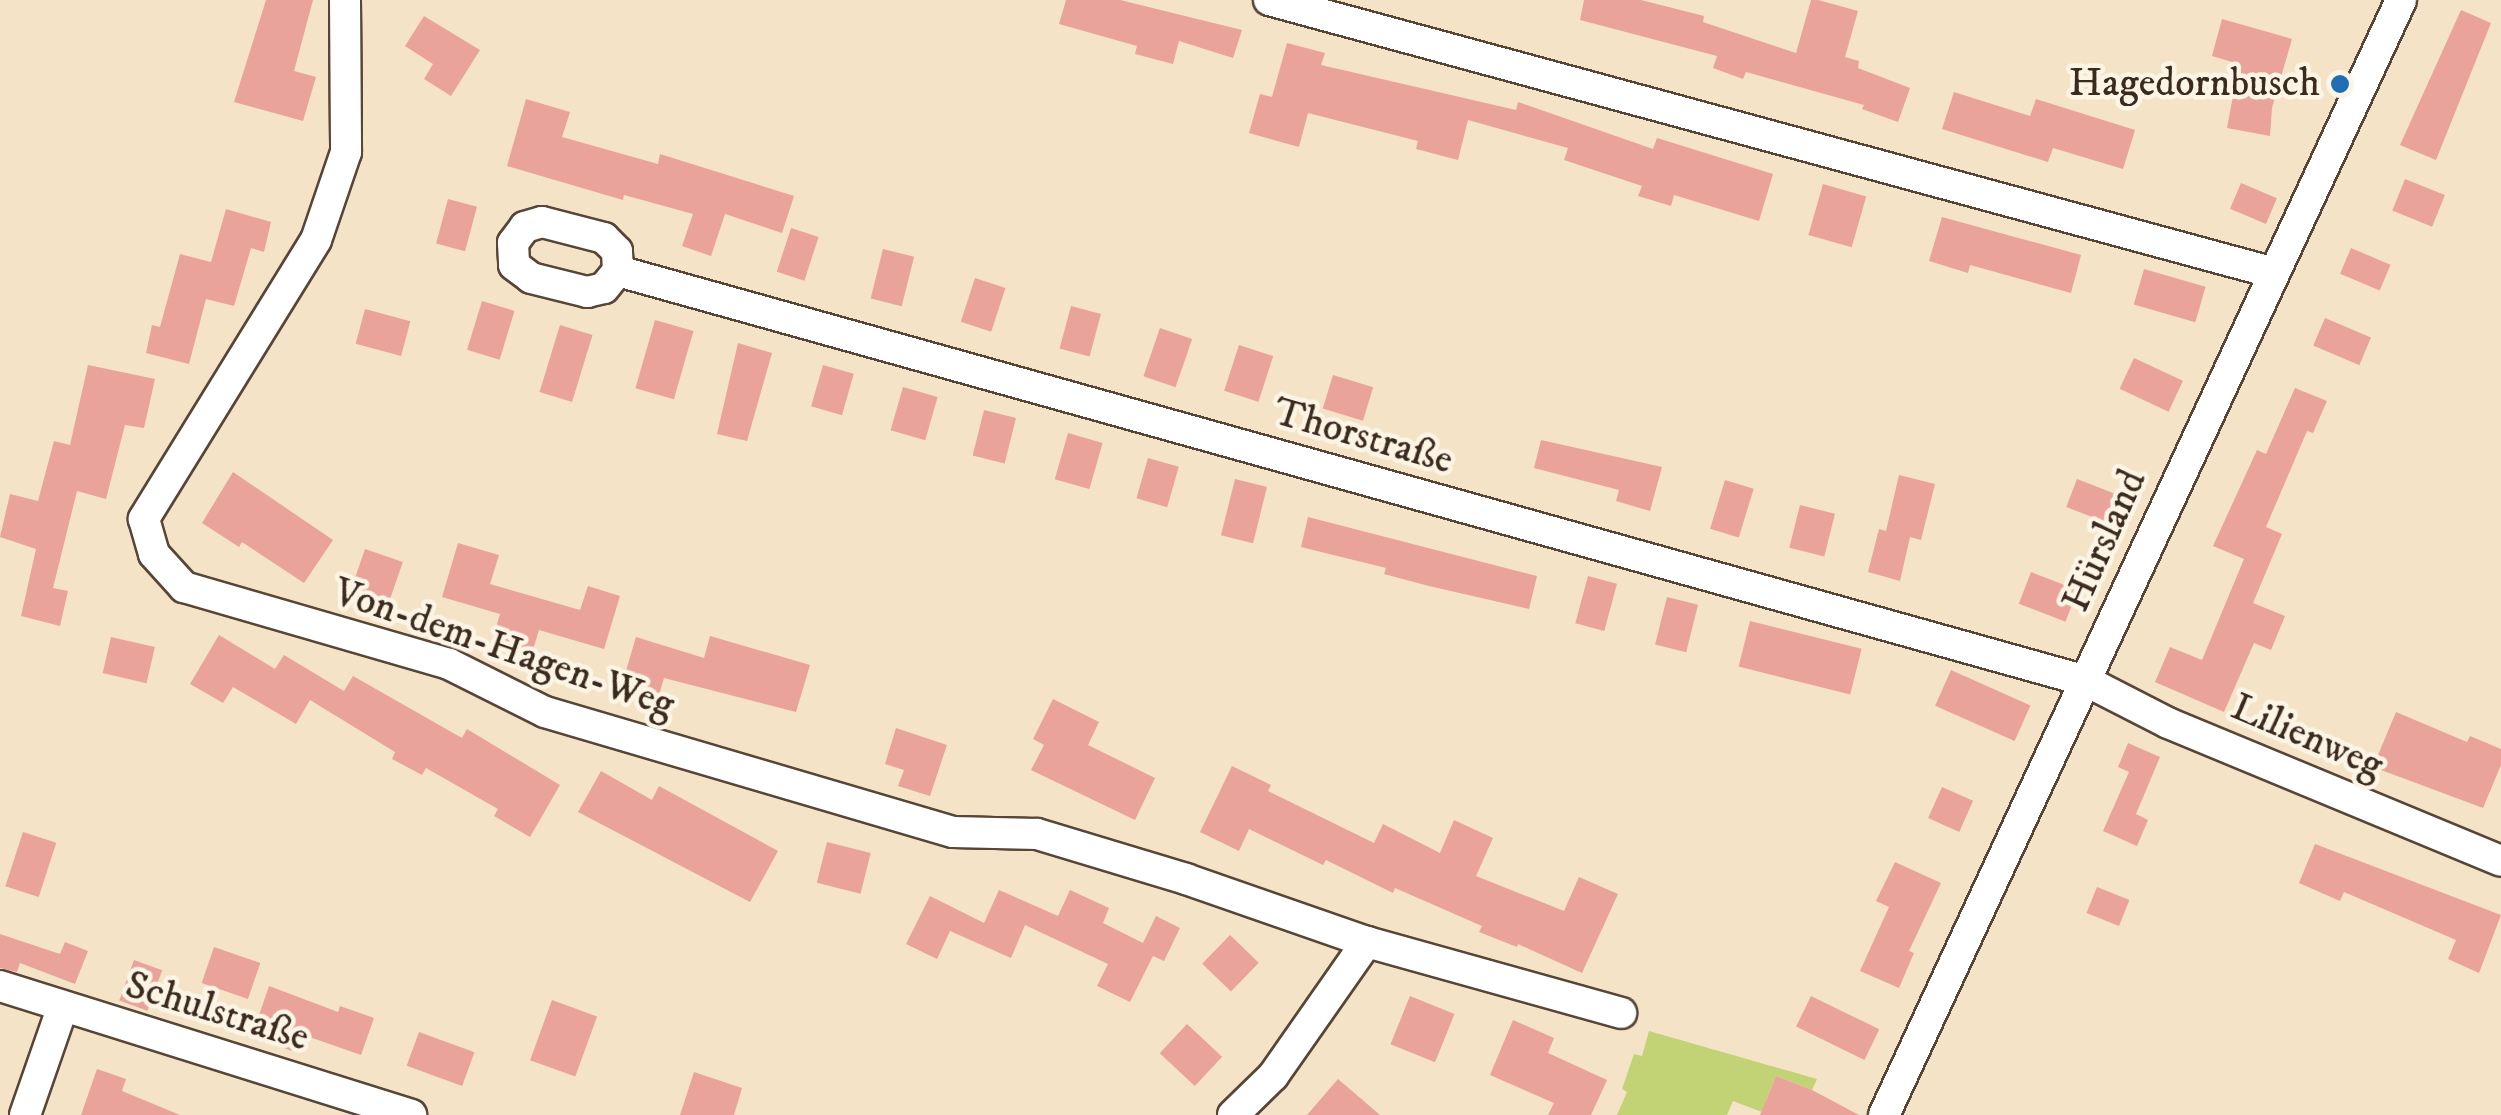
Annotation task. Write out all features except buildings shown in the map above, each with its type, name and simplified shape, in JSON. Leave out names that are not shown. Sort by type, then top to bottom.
[{"type":"street","name":"Von-dem-Hagen-Weg","points":[[345,0],[346,152],[316,240],[144,518],[154,554],[184,587],[449,664],[545,712],[952,832],[1037,834],[1186,878],[1368,942],[1621,1013]]},
{"type":"street","points":[[1269,0],[1300,4],[2271,272]]},
{"type":"street","name":"Hürsland","points":[[1884,1115],[2400,0]]},
{"type":"street","name":"Thorstraße","points":[[618,271],[2086,681]]},
{"type":"street","name":"Lilienweg","points":[[2086,681],[2168,723],[2501,861]]},
{"type":"street","points":[[1233,1115],[1273,1076],[1368,942]]},
{"type":"street","name":"Schulstraße","points":[[0,986],[410,1115]]},
{"type":"street","points":[[26,1115],[63,1006]]},
{"type":"green space","points":[[1649,1031],[1817,1079],[1812,1090],[1776,1076],[1766,1100],[1780,1106],[1770,1115],[1733,1101],[1727,1115],[1617,1115],[1627,1092],[1622,1089],[1634,1054],[1642,1056]]},
{"type":"place","name":"Hagedornbusch","points":[[2340,84]]}]
